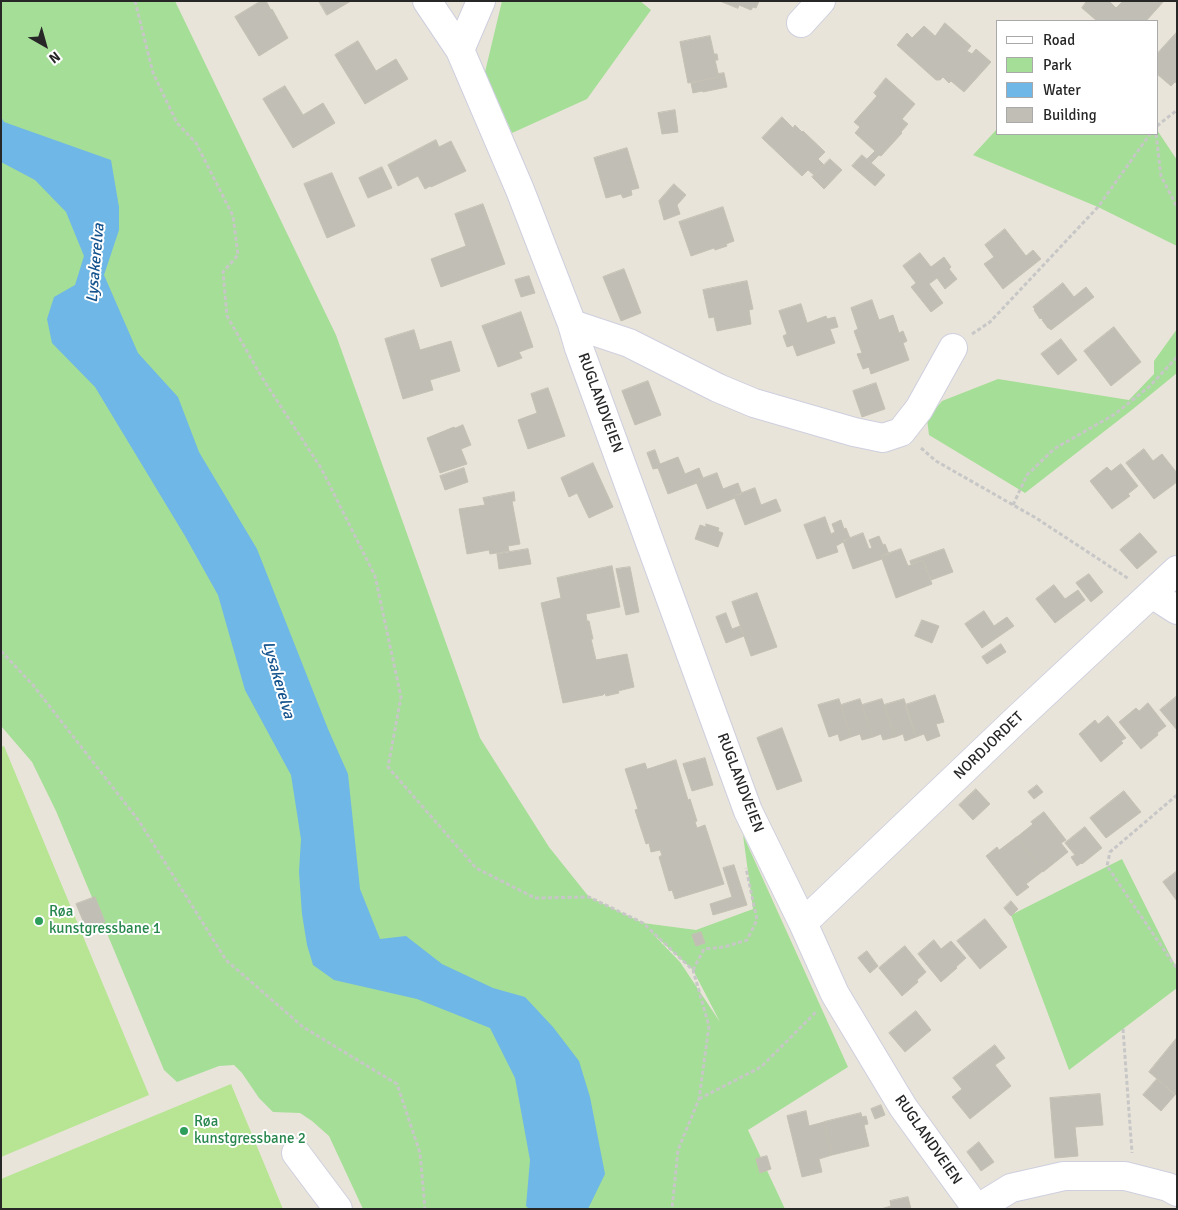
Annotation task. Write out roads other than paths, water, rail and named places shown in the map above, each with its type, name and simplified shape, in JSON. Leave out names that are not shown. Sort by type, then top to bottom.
[{"type":"street","name":"RUGLANDVEIEN","points":[[427,1],[460,50],[520,190],[572,324],[579,348],[748,811],[835,994],[903,1107],[977,1209]]},
{"type":"street","points":[[460,50],[481,1]]},
{"type":"street","points":[[801,22],[821,1]]},
{"type":"street","name":"RUGLANDVEIEN","points":[[572,324],[629,343],[718,388],[754,403],[854,432],[883,438],[902,432],[919,409],[953,348]]},
{"type":"street","name":"NORDJORDET","points":[[802,923],[1177,570]]},
{"type":"street","points":[[1152,594],[1177,610]]},
{"type":"street","points":[[296,1153],[338,1209]]},
{"type":"street","points":[[977,1209],[1010,1188],[1064,1176],[1125,1176],[1168,1187],[1177,1192]]},
{"type":"water","name":"Lysakerelva","points":[[1,117],[4,122],[111,160],[119,207],[119,230],[104,275],[138,353],[178,397],[199,452],[257,549],[328,729],[348,774],[360,889],[380,939],[406,936],[442,964],[493,988],[525,997],[553,1027],[579,1061],[590,1097],[605,1174],[588,1209],[529,1209],[526,1206],[530,1160],[515,1078],[490,1028],[417,999],[334,980],[313,965],[307,945],[302,914],[299,872],[301,839],[291,775],[245,690],[218,595],[185,536],[95,387],[52,343],[47,319],[54,297],[75,285],[84,256],[66,212],[35,180],[1,162]]},
{"type":"place","name":"Røa kunstgressbane 1","points":[[39,921]]},
{"type":"place","name":"Røa kunstgressbane 2","points":[[184,1131]]}]
